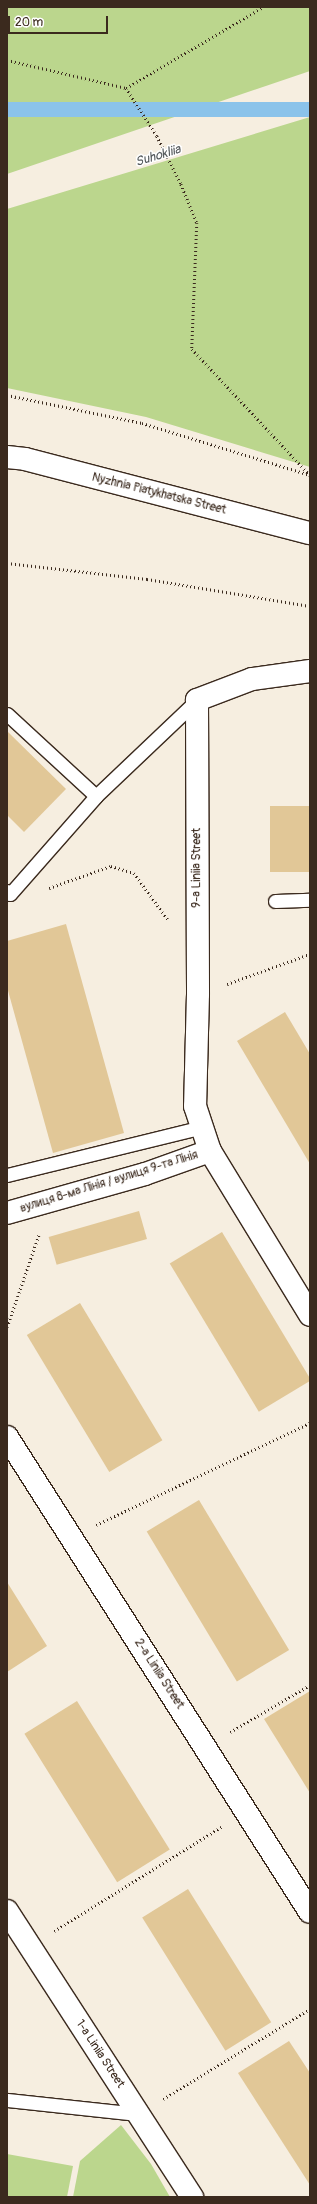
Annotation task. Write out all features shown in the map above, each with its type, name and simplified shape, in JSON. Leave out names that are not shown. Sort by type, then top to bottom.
[{"type":"street","name":"Nyzhnia Piatykhatska Street","points":[[7,457],[33,461],[310,533]]},
{"type":"street","points":[[197,700],[252,679],[310,671]]},
{"type":"street","name":"9-a Liniia Street","points":[[197,700],[198,994],[195,1106],[210,1151],[310,1315]]},
{"type":"street","name":"вулиця 8-ма Лінія / вулиця 9-та Лінія","points":[[7,1213],[145,1174],[210,1151]]},
{"type":"street","name":"2-a Liniia Street","points":[[7,1436],[310,1912]]},
{"type":"street","name":"1-a Liniia Street","points":[[7,1911],[192,2197]]},
{"type":"lane","points":[[7,891],[10,894],[96,796],[197,700]]},
{"type":"lane","points":[[7,714],[96,796]]},
{"type":"lane","points":[[275,901],[310,900]]},
{"type":"lane","points":[[8,1171],[203,1127]]},
{"type":"lane","points":[[7,2100],[138,2114]]},
{"type":"path","points":[[7,60],[126,88],[263,7]]},
{"type":"path","points":[[126,88],[157,136],[182,184],[196,224],[192,349],[310,475]]},
{"type":"path","points":[[7,395],[142,423],[310,475]]},
{"type":"path","points":[[7,563],[147,579],[310,606]]},
{"type":"path","points":[[44,889],[111,866],[134,873],[164,916],[197,949]]},
{"type":"path","points":[[198,994],[310,954]]},
{"type":"path","points":[[7,1327],[50,1200]]},
{"type":"path","points":[[71,1537],[310,1423]]},
{"type":"path","points":[[205,1746],[310,1685]]},
{"type":"path","points":[[30,1946],[247,1811]]},
{"type":"path","points":[[138,2114],[310,2009]]},
{"type":"green space","points":[[7,7],[310,7],[310,71],[7,174]]},
{"type":"green space","points":[[310,117],[310,467],[146,417],[7,388],[7,209]]},
{"type":"green space","points":[[121,2125],[151,2164],[170,2197],[73,2197],[80,2161]]},
{"type":"green space","points":[[7,2154],[73,2166],[67,2197],[7,2197]]},
{"type":"water","points":[[7,102],[310,102],[310,117],[7,117]]},
{"type":"building","points":[[7,731],[66,789],[24,832],[7,815]]},
{"type":"building","points":[[270,806],[310,806],[310,872],[270,872]]},
{"type":"building","points":[[66,924],[124,1133],[53,1153],[7,987],[7,941]]},
{"type":"building","points":[[285,1012],[310,1054],[310,1164],[237,1041]]},
{"type":"building","points":[[139,1211],[147,1239],[57,1265],[49,1237]]},
{"type":"building","points":[[222,1232],[310,1378],[310,1381],[259,1412],[170,1263]]},
{"type":"building","points":[[80,1303],[162,1440],[109,1472],[27,1335]]},
{"type":"building","points":[[199,1500],[289,1650],[237,1681],[147,1531]]},
{"type":"building","points":[[7,1582],[47,1646],[7,1672]]},
{"type":"building","points":[[310,1691],[310,1793],[264,1719]]},
{"type":"building","points":[[77,1701],[170,1849],[117,1882],[24,1734]]},
{"type":"building","points":[[188,1889],[271,2022],[225,2051],[142,1918]]},
{"type":"building","points":[[289,2041],[310,2073],[310,2185],[238,2073]]},
{"type":"water label","name":"Suhokliia","points":[[158,156]]}]
